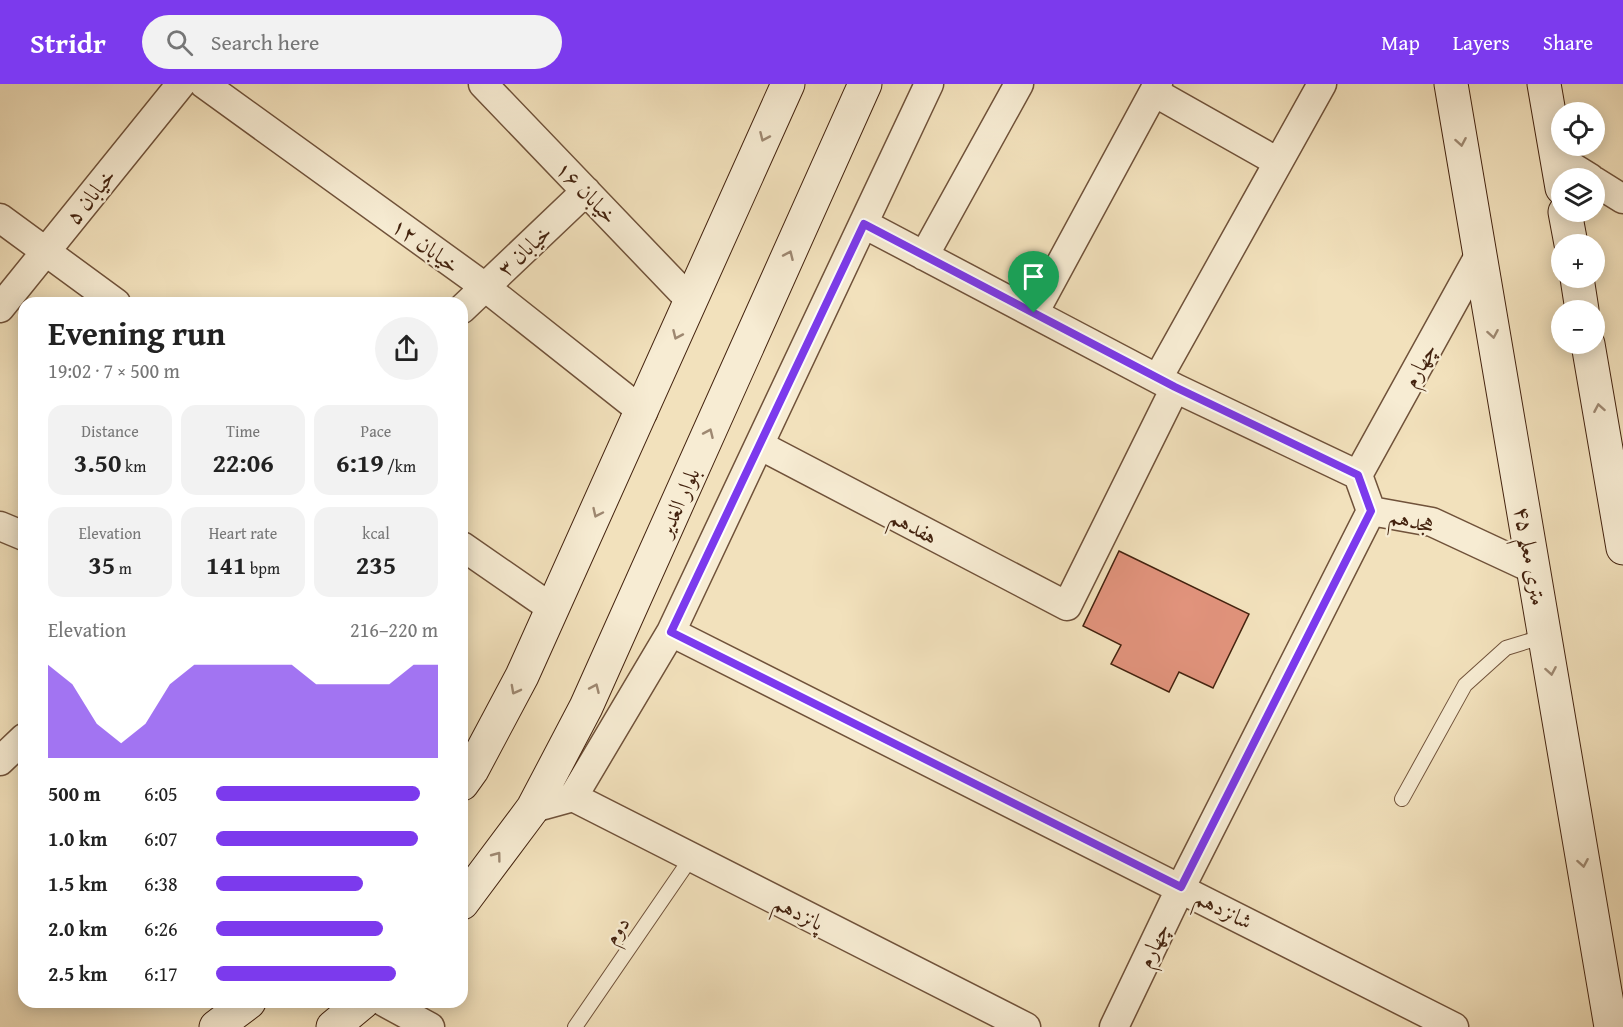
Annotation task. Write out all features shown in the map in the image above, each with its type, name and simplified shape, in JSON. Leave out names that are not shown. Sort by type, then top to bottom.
[{"type":"main road","points":[[468,768],[522,676],[643,412],[788,84]]},
{"type":"main road","name":"بلوار الغدیر","points":[[468,895],[533,808],[586,707],[865,84]]},
{"type":"main road","name":"۴۵ متری معلم","points":[[1451,84],[1611,1027]]},
{"type":"main road","points":[[1544,84],[1558,168]]},
{"type":"main road","points":[[1590,354],[1615,456],[1623,548]]},
{"type":"main road","points":[[216,1027],[241,1008]]},
{"type":"main road","points":[[333,1027],[356,1008]]},
{"type":"main road","points":[[1611,1027],[1623,1011]]},
{"type":"street","name":"خیابان ۵","points":[[0,308],[181,84]]},
{"type":"street","name":"خیابان ۱۲","points":[[204,84],[485,287],[643,412]]},
{"type":"street","name":"خیابان ۱۶","points":[[483,84],[691,301]]},
{"type":"street","points":[[533,808],[573,797],[671,632],[761,446],[929,84]]},
{"type":"street","points":[[924,256],[1019,84]]},
{"type":"street","points":[[1167,383],[1278,162],[1322,84]]},
{"type":"street","points":[[1034,313],[1156,88],[1278,162]]},
{"type":"street","points":[[1605,189],[1623,200]]},
{"type":"street","name":"خیابان ۳","points":[[468,303],[586,191]]},
{"type":"street","points":[[0,218],[108,297]]},
{"type":"street","points":[[864,224],[1167,383],[1358,475]]},
{"type":"street","name":"چهارم","points":[[1358,475],[1480,254]]},
{"type":"street","name":"هفدهم","points":[[761,446],[1067,606],[1167,383]]},
{"type":"street","name":"هجدهم","points":[[1358,475],[1371,511],[1432,522],[1533,569]]},
{"type":"street","name":"چهارم","points":[[1114,1027],[1181,887],[1371,511]]},
{"type":"street","points":[[0,526],[18,534]]},
{"type":"street","points":[[468,550],[553,609]]},
{"type":"street","name":"شانزدهم","points":[[671,632],[1455,1027]]},
{"type":"street","points":[[0,761],[18,744]]},
{"type":"street","name":"پانزدهم","points":[[573,797],[1026,1027]]},
{"type":"street","points":[[395,1008],[430,1027]]},
{"type":"lane","points":[[1402,799],[1465,685],[1506,648],[1545,636]]},
{"type":"lane","name":"دوم","points":[[574,1027],[691,858]]},
{"type":"building","points":[[1119,551],[1249,614],[1213,688],[1179,672],[1169,692],[1111,664],[1121,645],[1083,626]]},
{"type":"route","points":[[864,224],[1034,313],[1175,387],[1358,475],[1371,511],[1181,887],[671,632],[761,446],[864,224]]}]
